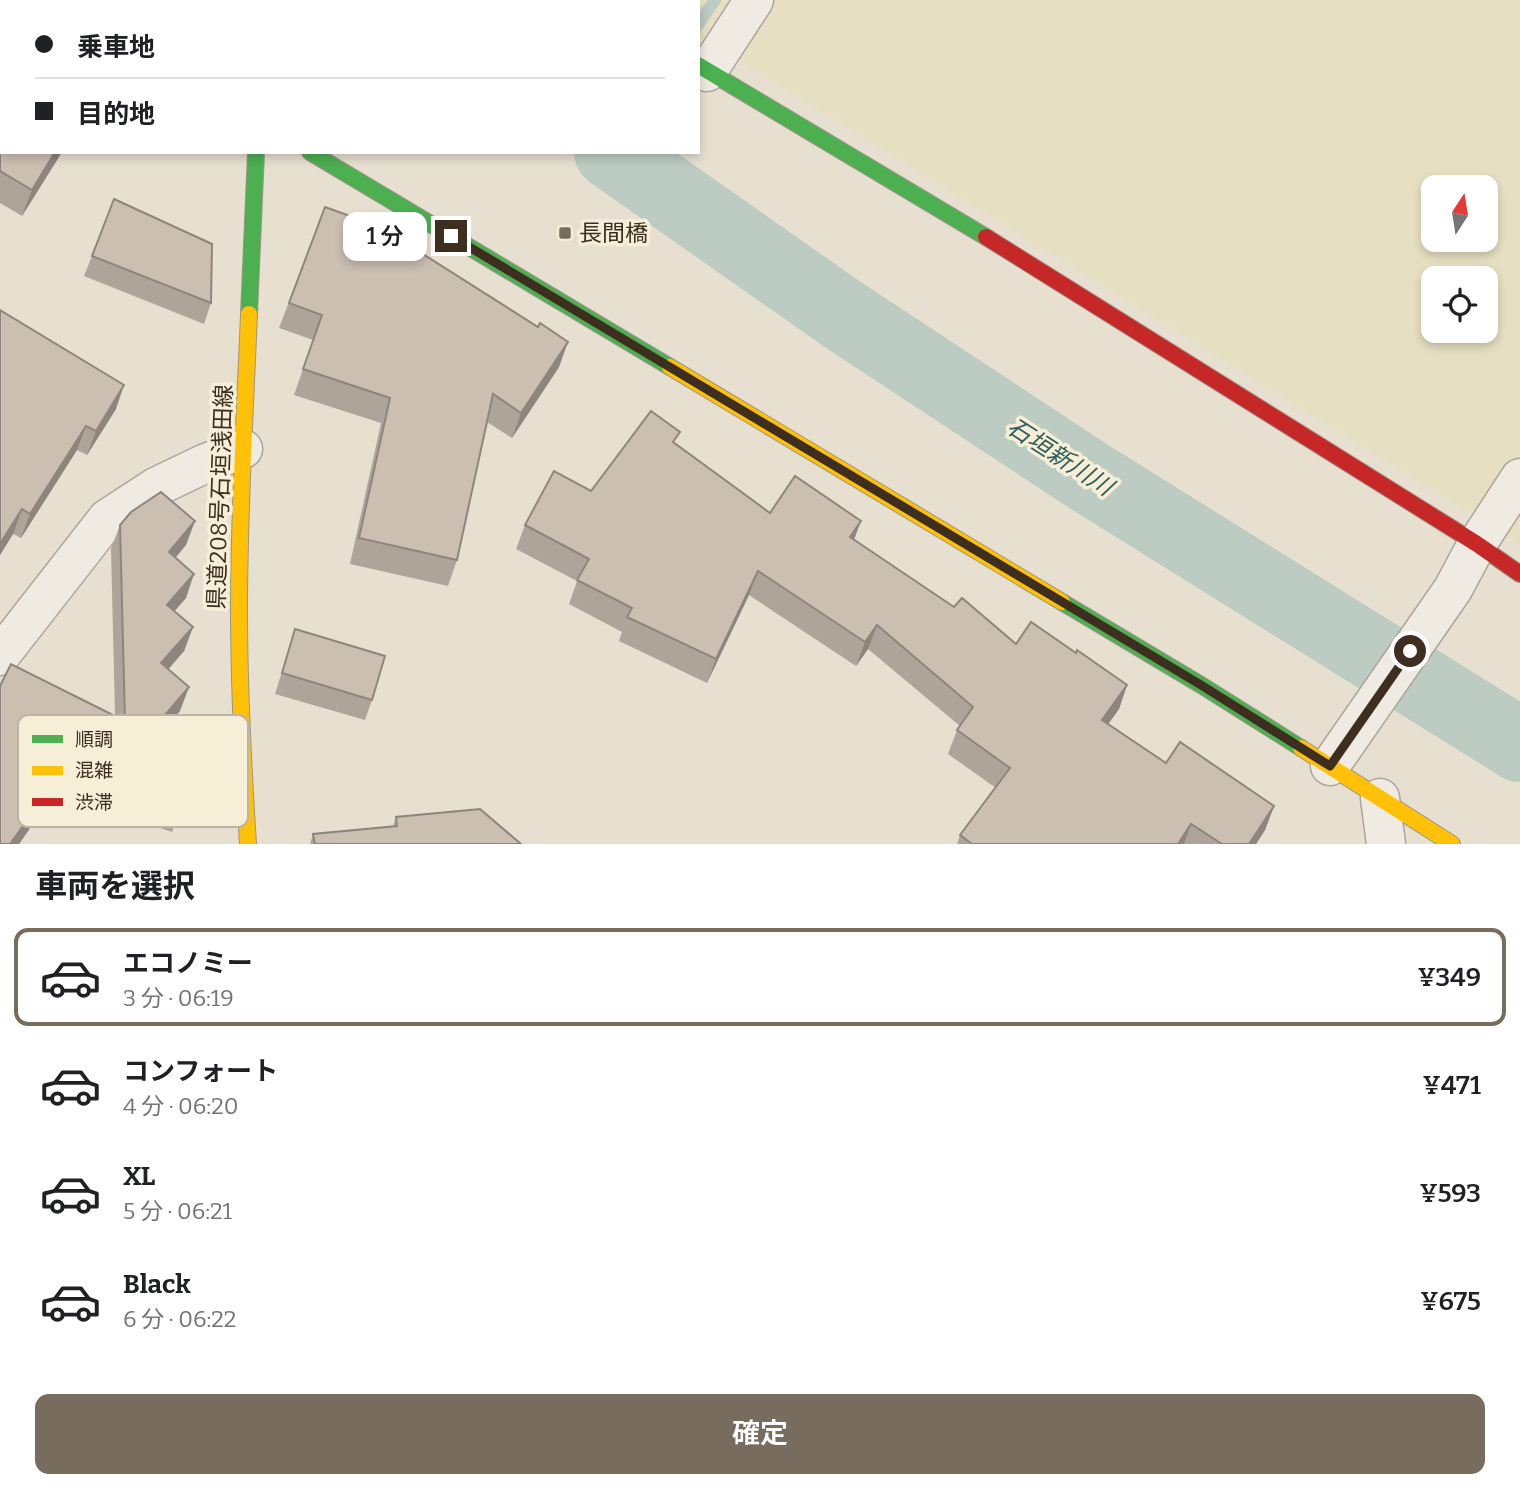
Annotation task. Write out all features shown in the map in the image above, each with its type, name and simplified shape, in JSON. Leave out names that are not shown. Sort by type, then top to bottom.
[{"type":"street","points":[[754,0],[703,69],[949,214],[1477,544],[1520,574]]},
{"type":"street","name":"県道208号石垣浅田線","points":[[242,715],[239,609],[243,449],[256,154]]},
{"type":"street","points":[[313,154],[1189,678],[1452,844]]},
{"type":"street","points":[[0,656],[107,519],[156,487],[243,449]]},
{"type":"street","points":[[1330,766],[1453,589],[1477,544],[1520,478]]},
{"type":"street","points":[[1380,798],[1386,844]]},
{"type":"shaded area","points":[[700,0],[1520,0],[1520,544],[700,36]]},
{"type":"building","points":[[0,154],[54,154],[32,190],[0,171]]},
{"type":"building","points":[[114,199],[212,244],[211,303],[92,256]]},
{"type":"building","points":[[325,207],[397,233],[396,237],[538,327],[540,323],[568,342],[521,413],[493,394],[457,560],[359,538],[390,398],[303,369],[322,315],[289,303]]},
{"type":"building","points":[[0,310],[124,385],[96,431],[86,426],[30,514],[22,509],[0,544]]},
{"type":"building","points":[[651,411],[680,432],[673,442],[770,513],[795,476],[861,521],[850,537],[954,607],[962,598],[1016,644],[1031,622],[1127,685],[1102,720],[1166,763],[1180,742],[1274,806],[1249,844],[1222,844],[1191,824],[1178,844],[972,844],[960,835],[1010,768],[957,730],[973,707],[877,625],[865,642],[758,571],[716,659],[627,617],[632,608],[577,580],[589,559],[525,525],[554,471],[591,491]]},
{"type":"building","points":[[161,492],[195,521],[169,552],[194,574],[167,605],[193,627],[161,663],[189,687],[165,715],[125,715],[120,525],[131,512]]},
{"type":"building","points":[[295,629],[385,656],[372,700],[282,673]]},
{"type":"building","points":[[11,664],[113,715],[18,715],[18,827],[22,827],[10,844],[0,844],[0,686]]},
{"type":"building","points":[[480,809],[521,844],[315,844],[313,834],[397,826],[396,817]]},
{"type":"waterway","points":[[700,22],[715,0]]},
{"type":"waterway","name":"石垣新川川","points":[[614,154],[842,314],[1088,476],[1520,745]]},
{"type":"traffic: fast","points":[[700,66],[986,237]]},
{"type":"traffic: fast","points":[[249,314],[256,154]]},
{"type":"traffic: fast","points":[[313,154],[670,367]]},
{"type":"traffic: fast","points":[[1062,602],[1301,748]]},
{"type":"traffic: slow","points":[[242,715],[239,609],[241,498],[249,314]]},
{"type":"traffic: slow","points":[[670,367],[1062,602]]},
{"type":"traffic: slow","points":[[1301,748],[1452,844]]},
{"type":"traffic: slow","points":[[247,827],[248,844]]},
{"type":"traffic: jam","points":[[986,237],[1477,544],[1520,574]]},
{"type":"place","name":"長間橋","points":[[565,233]]},
{"type":"route","points":[[451,236],[1201,685],[1330,766],[1410,651]]}]
